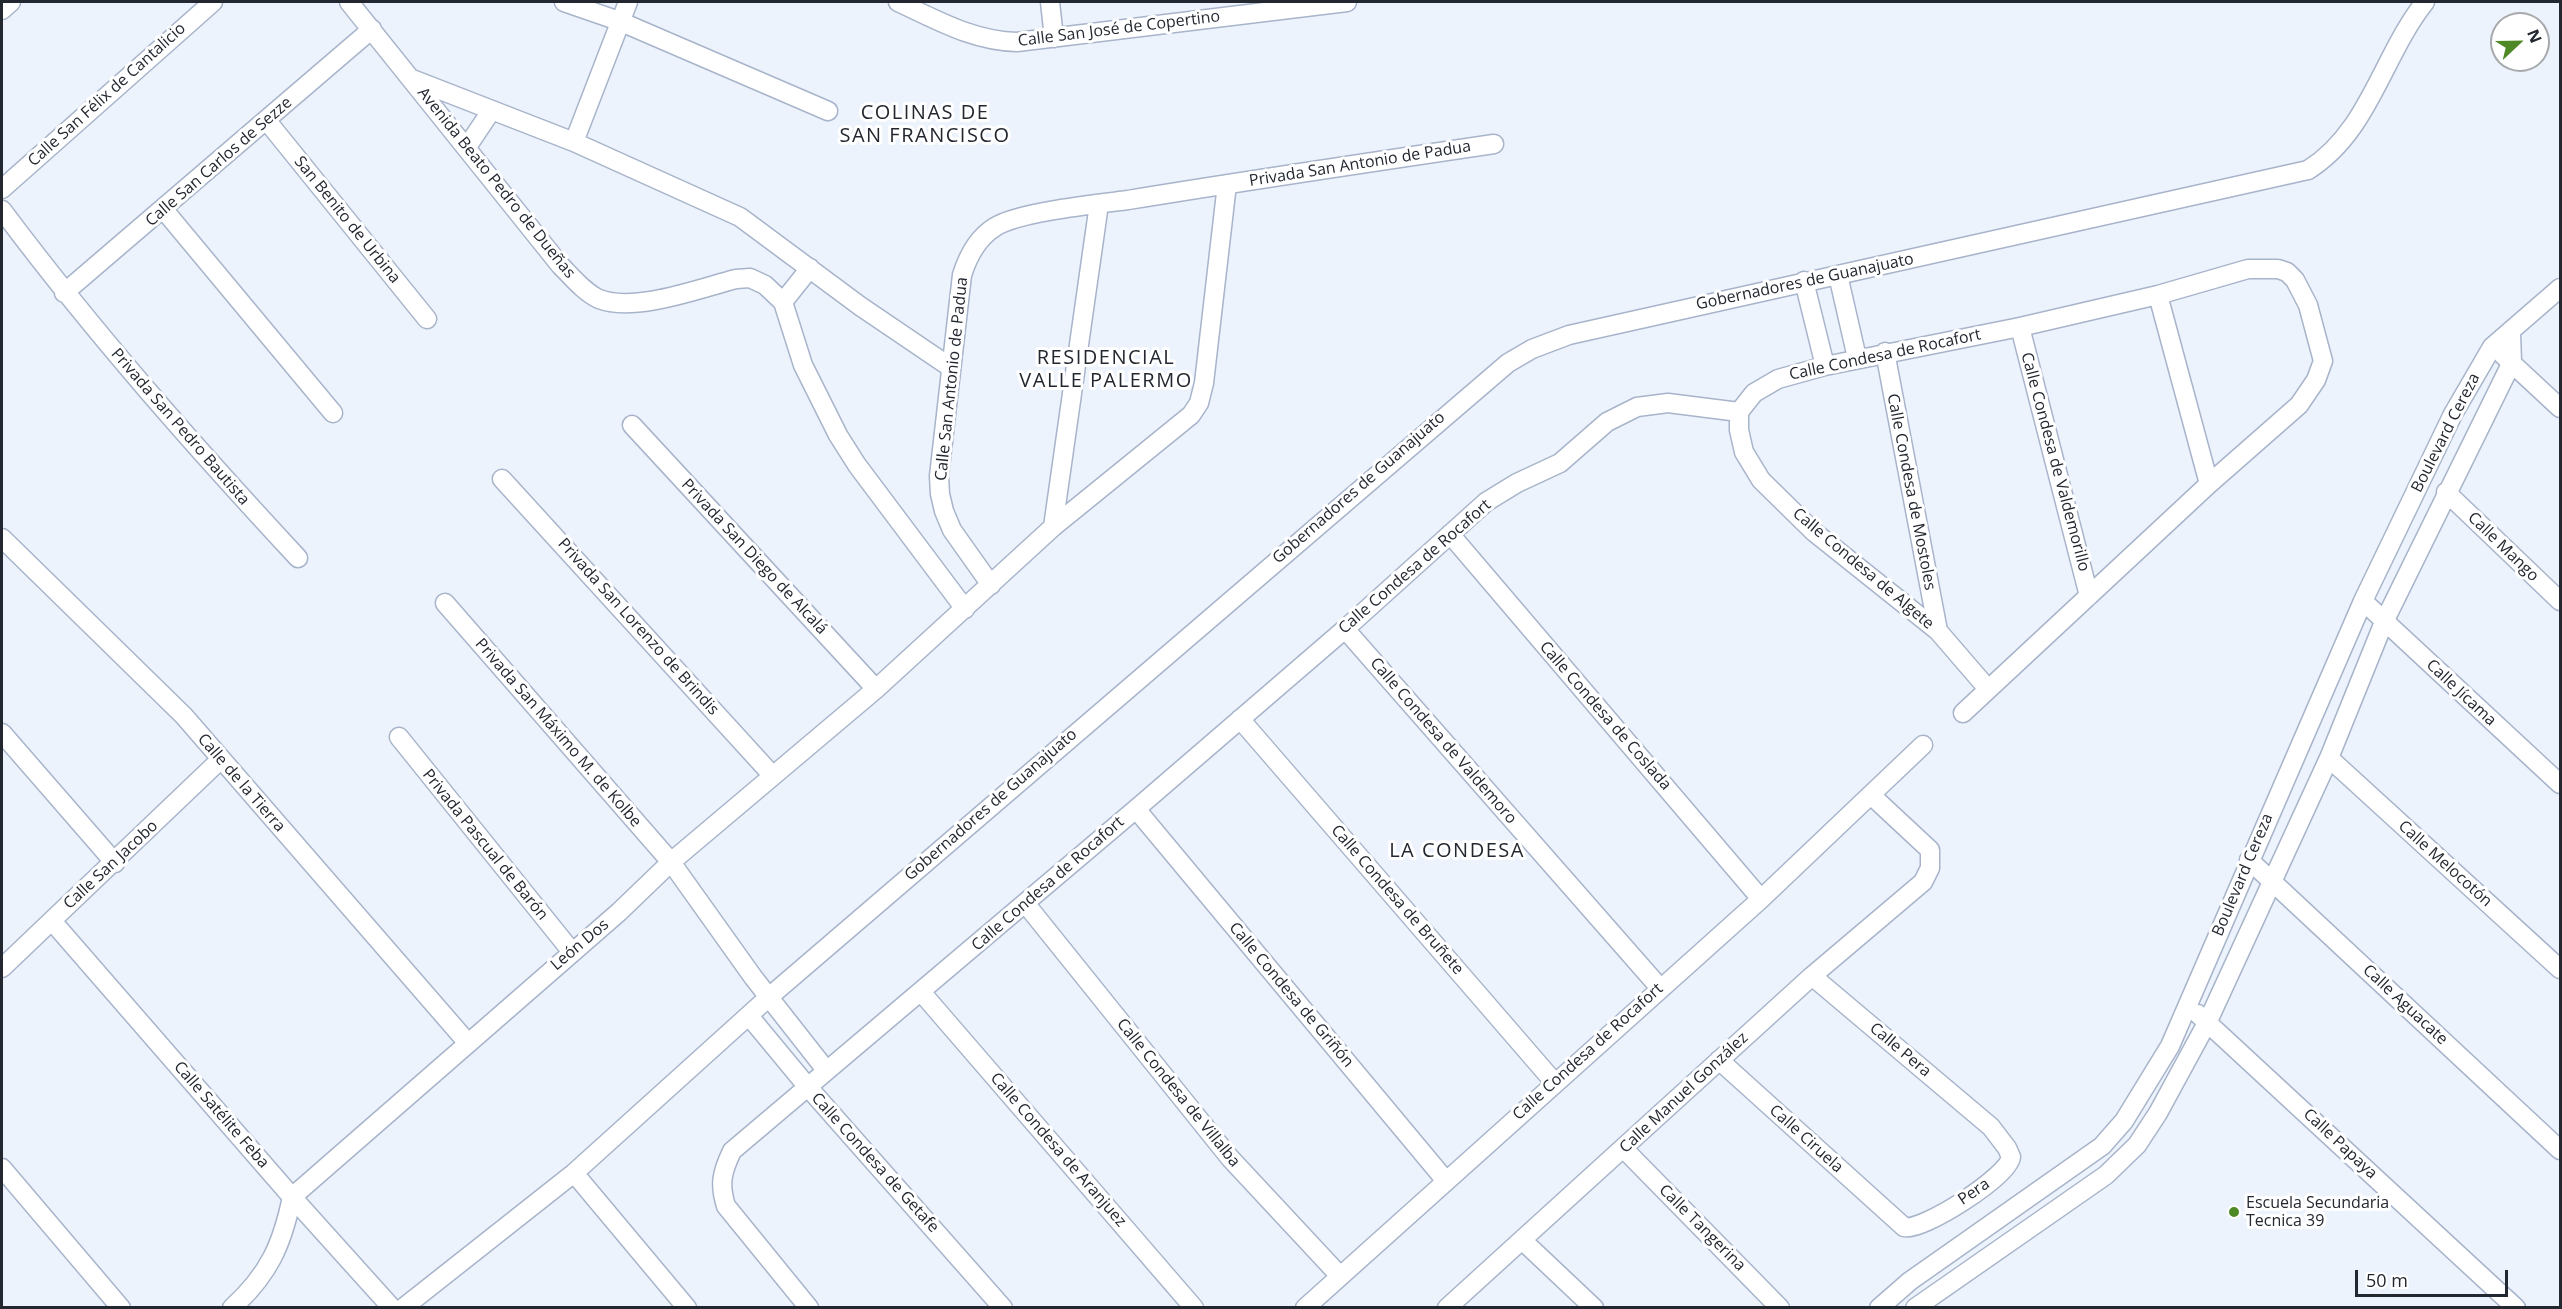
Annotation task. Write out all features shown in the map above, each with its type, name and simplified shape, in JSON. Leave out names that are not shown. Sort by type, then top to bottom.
[{"type":"street","points":[[2,10],[11,2]]},
{"type":"street","name":"Calle San Félix de Cantalicio","points":[[2,189],[213,2]]},
{"type":"street","name":"Avenida Beato Pedro de Dueñas","points":[[349,2],[580,286],[599,298],[621,303],[649,301],[736,279],[750,278],[765,285],[783,302]]},
{"type":"street","points":[[564,2],[619,21],[828,111]]},
{"type":"street","points":[[574,142],[628,2]]},
{"type":"street","name":"Calle San José de Copertino","points":[[898,2],[969,34],[993,41],[1054,38],[1347,2]]},
{"type":"street","points":[[1050,2],[1054,38]]},
{"type":"street","name":"Gobernadores de Guanajuato","points":[[403,1308],[574,1173],[769,997],[1508,363],[1532,349],[1569,334],[2283,178],[2308,170],[2328,158],[2360,118],[2401,38],[2425,2]]},
{"type":"street","name":"Calle San Carlos de Sezze","points":[[64,293],[164,210],[372,29]]},
{"type":"street","name":"Avenida Beato Pedro de Dueñas","points":[[411,78],[574,142],[740,217],[860,306],[950,367]]},
{"type":"street","points":[[467,147],[491,111]]},
{"type":"street","name":"San Benito de Urbina","points":[[267,121],[427,319]]},
{"type":"street","name":"Privada San Antonio de Padua","points":[[1227,184],[1494,144]]},
{"type":"street","name":"Calle San Antonio de Padua","points":[[991,585],[952,530],[944,512],[940,494],[950,367],[962,275],[968,256],[978,242],[994,227],[1012,219],[1227,184]]},
{"type":"street","name":"León Dos","points":[[292,1197],[618,912],[670,862],[876,689],[1053,527],[1191,415],[1198,403],[1204,383],[1227,184]]},
{"type":"street","points":[[1053,527],[1099,204]]},
{"type":"street","name":"Privada San Pedro Bautista","points":[[2,210],[64,293],[202,455],[298,558]]},
{"type":"street","points":[[164,210],[333,413]]},
{"type":"street","points":[[810,268],[783,302],[802,365],[838,435],[857,465],[966,609]]},
{"type":"street","name":"Calle Condesa de Rocafort","points":[[809,1308],[726,1206],[720,1189],[722,1172],[732,1151],[825,1070],[922,993],[1136,809],[1345,629],[1486,502],[1517,483],[1560,463],[1622,413],[1637,407],[1668,403],[1739,412],[1754,393],[1778,379],[1825,366],[1885,352],[2020,327],[2158,295],[2248,269],[2278,269],[2287,273],[2302,291],[2319,340],[2323,362],[2316,380],[2299,405],[2209,484],[1963,713]]},
{"type":"street","points":[[1838,274],[1857,358]]},
{"type":"street","points":[[1804,281],[1825,366]]},
{"type":"street","points":[[2560,288],[2511,333],[2492,347],[2512,362],[2560,408]]},
{"type":"street","points":[[2158,295],[2209,484]]},
{"type":"street","name":"Calle Condesa de Valdemorillo","points":[[2020,327],[2089,596]]},
{"type":"street","points":[[2511,333],[2512,362]]},
{"type":"street","name":"Boulevard Cereza","points":[[1879,1308],[1910,1281],[2102,1146],[2124,1121],[2149,1084],[2188,1007],[2249,860],[2363,601],[2453,414],[2492,347]]},
{"type":"street","name":"Calle Condesa de Mostoles","points":[[1885,352],[1938,631]]},
{"type":"street","name":"Boulevard Cereza","points":[[1915,1308],[2106,1175],[2137,1145],[2158,1113],[2208,1021],[2270,880],[2329,758],[2384,622],[2512,362]]},
{"type":"street","name":"Calle Condesa de Algete","points":[[1739,412],[1743,452],[1761,480],[1814,532],[1938,631],[1988,689]]},
{"type":"street","name":"Privada San Diego de Alcalá","points":[[632,425],[876,689]]},
{"type":"street","name":"Privada San Lorenzo de Brindis","points":[[502,479],[773,776]]},
{"type":"street","name":"Calle Mango","points":[[2446,492],[2560,601]]},
{"type":"street","name":"Calle Condesa de Coslada","points":[[1450,534],[1761,898]]},
{"type":"street","name":"Calle de la Tierra","points":[[2,538],[184,716],[467,1042]]},
{"type":"street","name":"Calle Jícama","points":[[2363,601],[2560,784]]},
{"type":"street","name":"Privada San Máximo M. de Kolbe","points":[[445,603],[670,862],[769,997]]},
{"type":"street","name":"Calle Condesa de Valdemoro","points":[[1345,629],[1660,988]]},
{"type":"street","name":"Calle Condesa de Bruñete","points":[[1240,719],[1554,1082]]},
{"type":"street","points":[[2,733],[115,863]]},
{"type":"street","name":"Privada Pascual de Barón","points":[[399,737],[572,952]]},
{"type":"street","name":"Calle Condesa de Rocafort","points":[[1305,1308],[1761,898],[1872,796],[1923,745]]},
{"type":"street","name":"Calle Melocotón","points":[[2329,758],[2560,969]]},
{"type":"street","name":"Calle San Jacobo","points":[[2,968],[115,863],[220,760]]},
{"type":"street","name":"Calle Manuel González","points":[[1447,1308],[1812,976],[1923,882],[1930,868],[1930,850],[1872,796]]},
{"type":"street","name":"Calle Condesa de Griñón","points":[[1136,809],[1446,1181]]},
{"type":"street","name":"Calle Aguacate","points":[[2249,860],[2560,1150]]},
{"type":"street","name":"Calle Condesa de Villalba","points":[[1025,903],[1230,1158],[1340,1276]]},
{"type":"street","name":"Calle Satélite Feba","points":[[52,921],[292,1197],[392,1308]]},
{"type":"street","name":"Calle Pera","points":[[1812,976],[1987,1124]]},
{"type":"street","name":"Calle Condesa de Aranjuez","points":[[922,993],[1194,1308]]},
{"type":"street","name":"Calle Condesa de Getafe","points":[[769,997],[825,1070]]},
{"type":"street","name":"Calle Papaya","points":[[2188,1007],[2208,1021],[2516,1308]]},
{"type":"street","name":"Calle Condesa de Getafe","points":[[749,1016],[807,1086],[1003,1308]]},
{"type":"street","name":"Calle Ciruela","points":[[1719,1060],[1893,1219]]},
{"type":"street","name":"Pera","points":[[1893,1219],[1910,1229],[1923,1225],[1989,1183],[2006,1168],[2011,1157],[2007,1148],[1987,1124]]},
{"type":"street","name":"Calle Tangerina","points":[[1624,1149],[1780,1308]]},
{"type":"street","points":[[2,1168],[121,1308]]},
{"type":"street","points":[[574,1173],[687,1308]]},
{"type":"street","points":[[232,1308],[260,1279],[278,1250],[292,1197]]},
{"type":"street","points":[[1522,1240],[1594,1308]]},
{"type":"place","name":"Escuela Secundaria Tecnica 39","points":[[2234,1212]]},
{"type":"district","name":"COLINAS DE SAN FRANCISCO","points":[[925,124]]},
{"type":"district","name":"RESIDENCIAL VALLE PALERMO","points":[[1106,370]]},
{"type":"district","name":"LA CONDESA","points":[[1457,851]]}]
